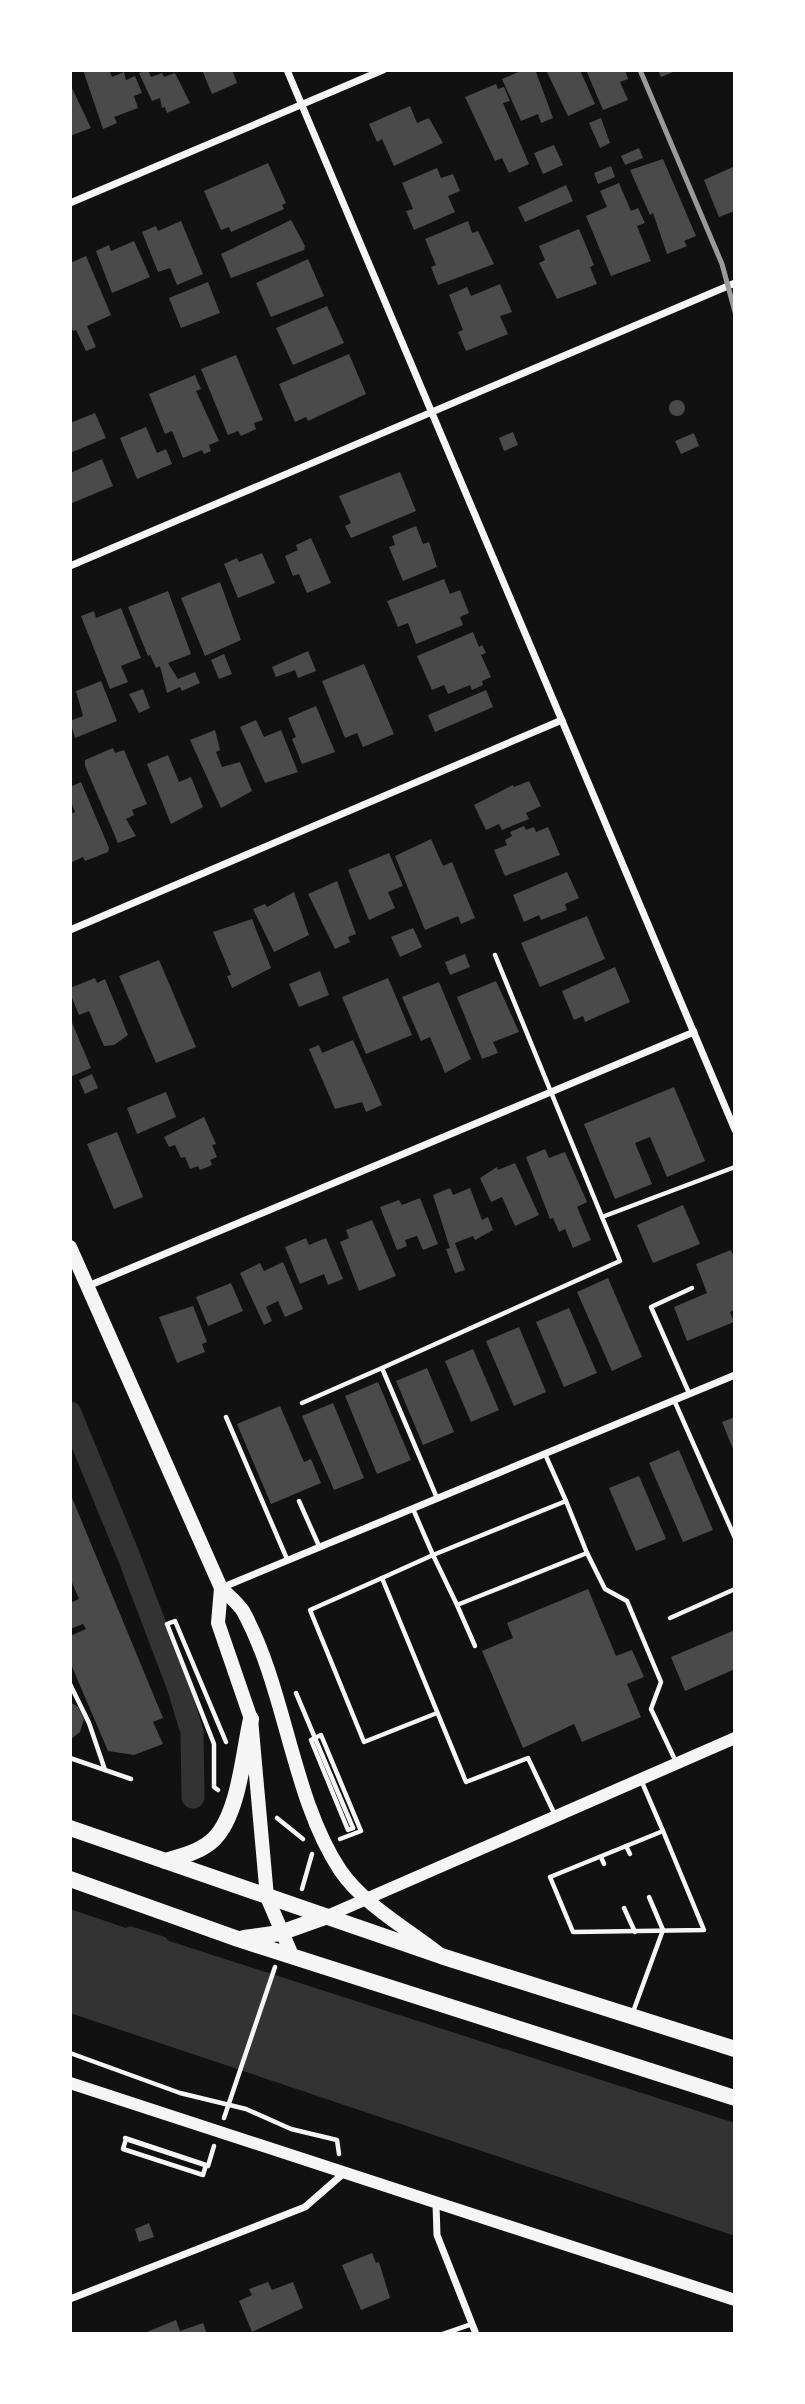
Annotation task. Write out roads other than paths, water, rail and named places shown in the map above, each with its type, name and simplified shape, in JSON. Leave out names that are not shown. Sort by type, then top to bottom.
[{"type":"highway","points":[[164,1861],[198,1850],[213,1840],[226,1824],[251,1719]]},
{"type":"highway","points":[[70,1828],[441,1956],[735,2049]]},
{"type":"highway","points":[[70,1879],[284,1956],[735,2098]]},
{"type":"highway","points":[[238,1939],[280,1933],[325,1917]]},
{"type":"main road","points":[[70,1247],[221,1588],[242,1609],[278,1697],[302,1781],[330,1851],[341,1871],[367,1898],[441,1956]]},
{"type":"main road","points":[[221,1588],[218,1623],[251,1719],[267,1898],[280,1933],[284,1956]]},
{"type":"street","points":[[287,70],[735,1130]]},
{"type":"street","points":[[70,203],[383,70]]},
{"type":"street","points":[[70,566],[735,283]]},
{"type":"street","points":[[70,930],[562,720]]},
{"type":"street","points":[[87,1287],[694,1032]]},
{"type":"street","points":[[221,1588],[735,1375]]},
{"type":"street","points":[[325,1917],[735,1738]]},
{"type":"street","points":[[70,2083],[735,2300]]},
{"type":"street","points":[[70,2299],[305,2207],[344,2173]]},
{"type":"street","points":[[436,2204],[437,2235],[476,2334]]},
{"type":"lane","points":[[302,1403],[620,1261],[495,955]]},
{"type":"lane","points":[[602,1217],[735,1167]]},
{"type":"lane","points":[[689,1394],[651,1307],[692,1288]]},
{"type":"lane","points":[[382,1368],[437,1498]]},
{"type":"lane","points":[[674,1400],[735,1538]]},
{"type":"lane","points":[[226,1417],[287,1559]]},
{"type":"lane","points":[[545,1454],[587,1553],[605,1588],[627,1601],[661,1682],[651,1709],[677,1764]]},
{"type":"lane","points":[[299,1501],[319,1546]]},
{"type":"lane","points":[[437,1712],[364,1742],[310,1610],[433,1555],[566,1501]]},
{"type":"lane","points":[[413,1508],[475,1646]]},
{"type":"lane","points":[[457,1605],[587,1553]]},
{"type":"lane","points":[[382,1578],[466,1782],[528,1758],[555,1816]]},
{"type":"lane","points":[[670,1618],[735,1589]]},
{"type":"lane","points":[[70,1684],[89,1723],[105,1770]]},
{"type":"lane","points":[[70,1758],[131,1779]]},
{"type":"lane","points":[[641,1779],[663,1831],[704,1930],[573,1932],[550,1877],[663,1831]]},
{"type":"lane","points":[[626,1846],[630,1854]]},
{"type":"lane","points":[[601,1857],[604,1864]]},
{"type":"lane","points":[[631,2016],[663,1930],[649,1897]]},
{"type":"lane","points":[[624,1908],[635,1932]]},
{"type":"lane","points":[[443,2334],[472,2324]]},
{"type":"waterway","points":[[70,1413],[178,1686],[192,1732],[193,1797]]},
{"type":"railway","points":[[640,70],[722,264],[735,312]]}]
